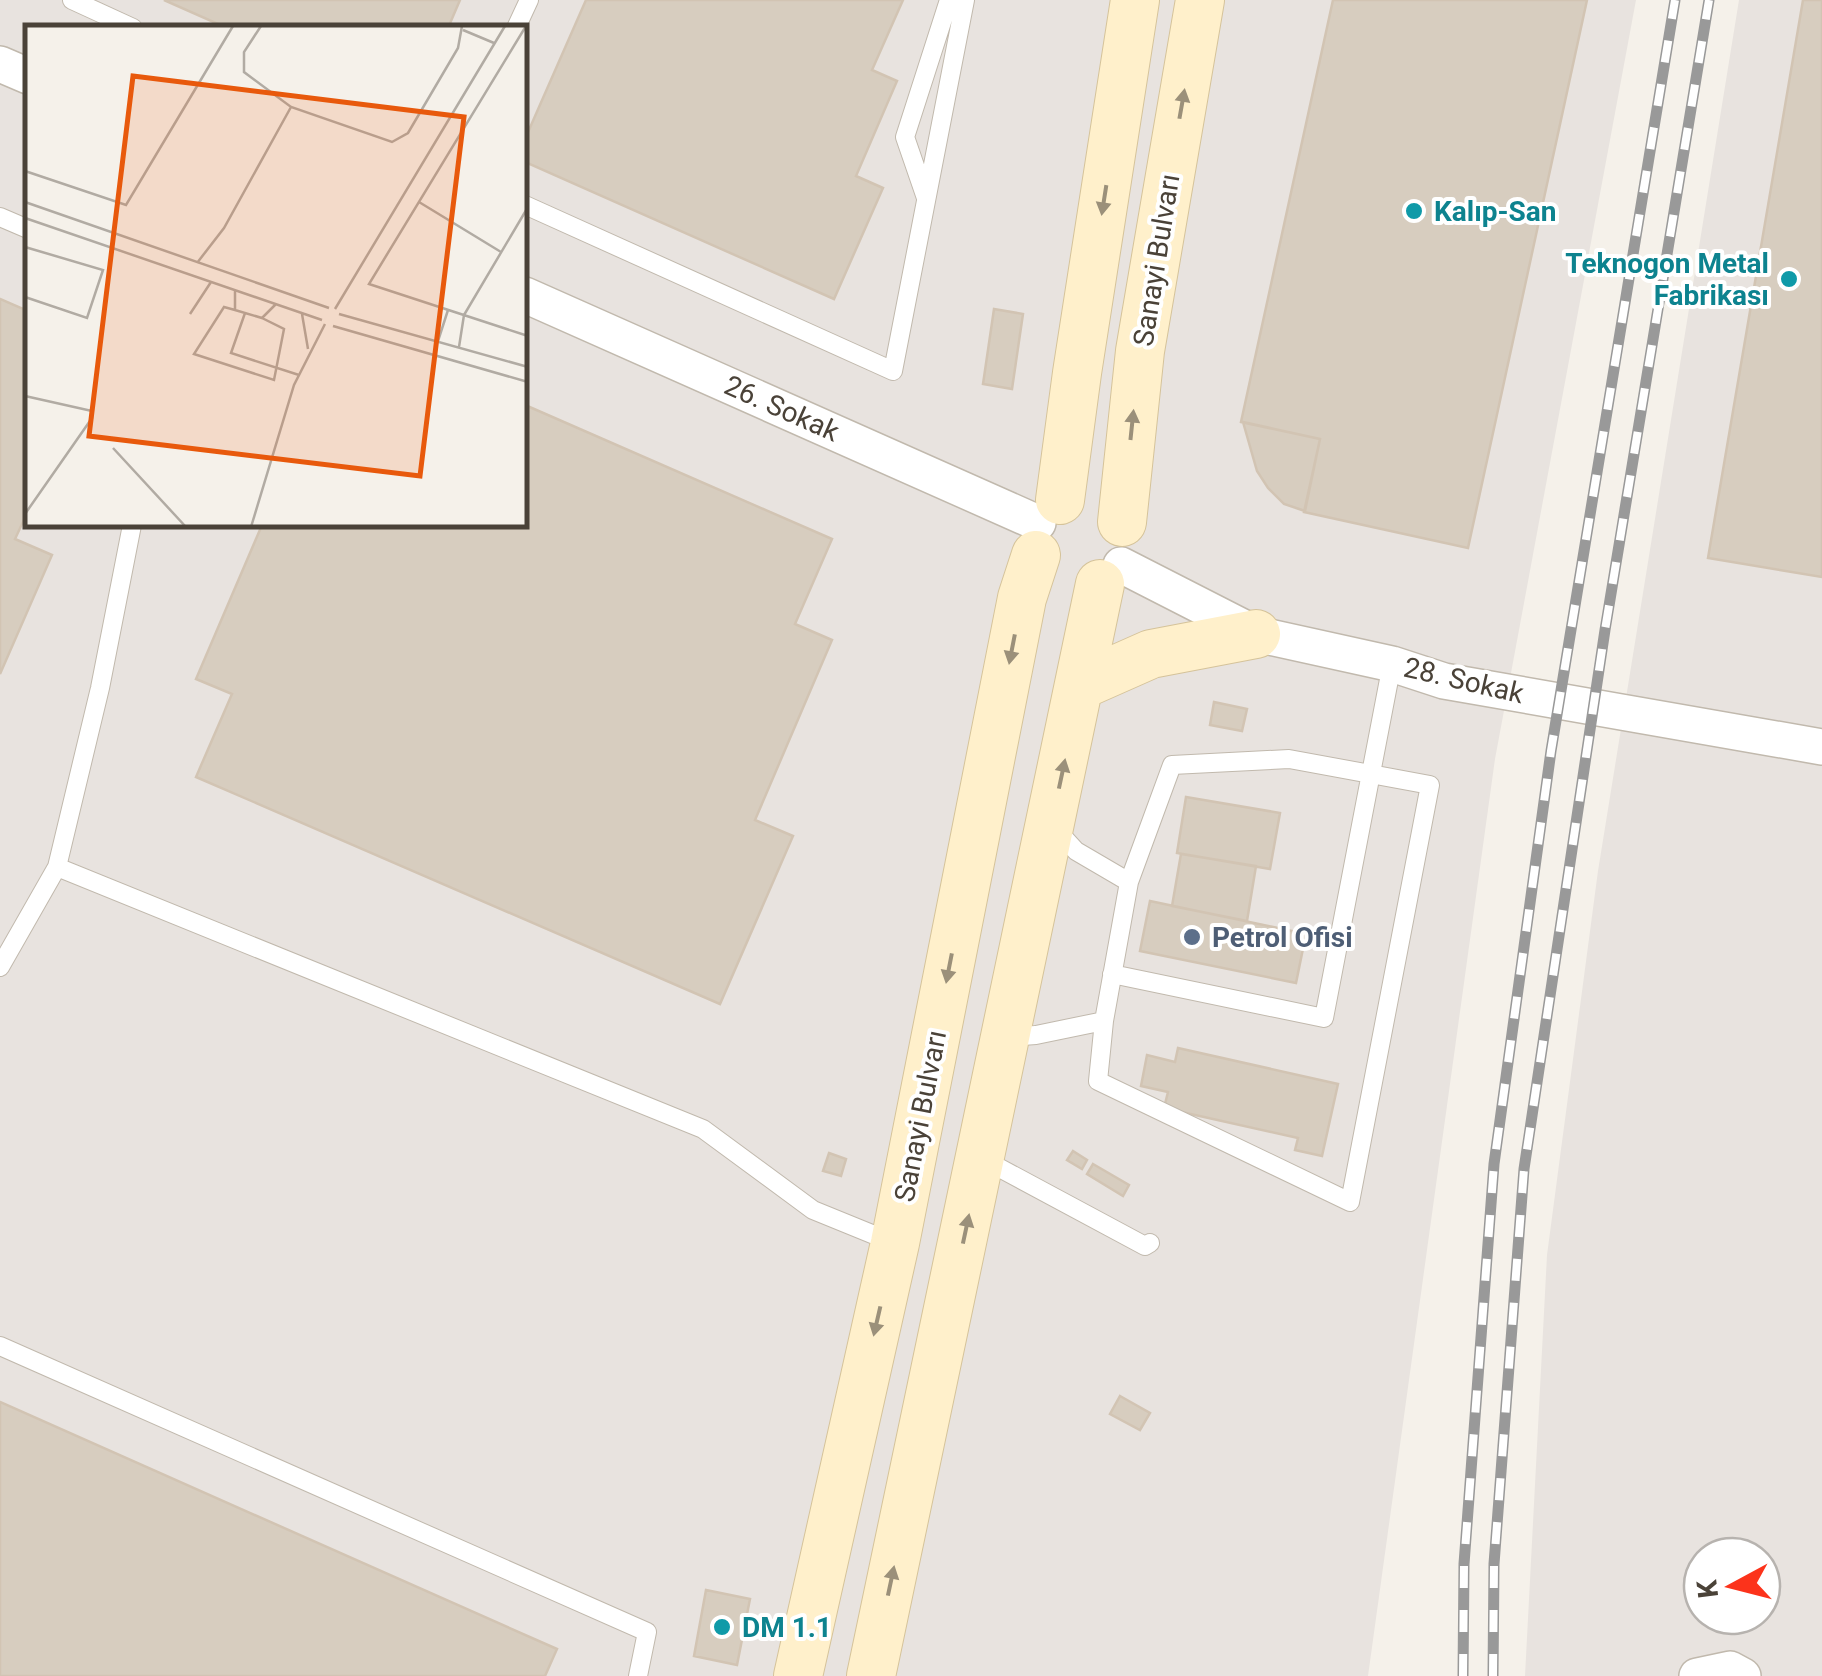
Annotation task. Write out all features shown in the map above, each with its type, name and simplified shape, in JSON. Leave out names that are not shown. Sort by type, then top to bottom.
[{"type":"main road","name":"Sanayi Bulvarı","points":[[798,1676],[894,1244],[1018,618],[1044,526],[1076,373],[1136,0]]},
{"type":"main road","name":"Sanayi Bulvarı","points":[[870,1676],[1081,684],[1114,557],[1140,350],[1200,0]]},
{"type":"main road","points":[[1074,496],[1102,501],[1114,557],[1085,588],[1069,588],[1042,570],[1044,526],[1074,496]]},
{"type":"main road","points":[[1081,684],[1151,654],[1256,634]]},
{"type":"street","points":[[0,64],[25,75]]},
{"type":"street","name":"26. Sokak","points":[[528,296],[1044,526]]},
{"type":"street","name":"28. Sokak","points":[[1114,557],[1256,634],[1392,664],[1444,681],[1822,747]]},
{"type":"street","points":[[1697,1676],[1730,1669],[1742,1676]]},
{"type":"lane","points":[[72,0],[126,25]]},
{"type":"lane","points":[[517,25],[529,0]]},
{"type":"lane","points":[[926,198],[905,137],[949,0]]},
{"type":"lane","points":[[528,206],[892,371],[965,0]]},
{"type":"lane","points":[[0,217],[25,227]]},
{"type":"lane","points":[[0,966],[57,868],[100,688],[131,528]]},
{"type":"lane","points":[[1112,974],[1324,1018],[1392,664]]},
{"type":"lane","points":[[1289,759],[1430,786],[1350,1202],[1098,1081],[1104,1021],[1130,882],[1172,765],[1289,759]]},
{"type":"lane","points":[[1052,824],[1076,850],[1130,882]]},
{"type":"lane","points":[[57,868],[703,1129],[813,1210],[894,1244]]},
{"type":"lane","points":[[1006,1037],[1104,1021]]},
{"type":"lane","points":[[981,1158],[1145,1246],[1150,1243]]},
{"type":"lane","points":[[0,1346],[646,1632],[638,1676]]},
{"type":"shaded area","points":[[0,0],[1636,0],[1495,759],[1368,1676],[0,1676]]},
{"type":"shaded area","points":[[1739,0],[1822,0],[1822,1676],[1525,1676],[1547,1255],[1598,871]]},
{"type":"building","points":[[164,0],[460,0],[449,25],[220,25]]},
{"type":"building","points":[[586,0],[903,0],[872,70],[897,81],[856,176],[883,188],[834,299],[528,163],[528,132]]},
{"type":"building","name":"Kalıp-San","points":[[1333,0],[1587,0],[1468,548],[1304,512],[1320,439],[1241,422]]},
{"type":"building","name":"Teknogon Metal Fabrikası","points":[[1803,0],[1822,0],[1822,577],[1708,558]]},
{"type":"building","points":[[0,299],[25,310],[25,517],[15,539],[52,555],[0,674]]},
{"type":"building","points":[[994,309],[1023,314],[1012,389],[983,384]]},
{"type":"building","points":[[528,406],[832,539],[795,624],[832,640],[755,820],[793,836],[720,1004],[196,777],[232,694],[196,679],[261,528],[528,528]]},
{"type":"building","points":[[1243,422],[1320,439],[1305,511],[1284,504],[1268,488],[1257,471]]},
{"type":"building","points":[[1214,702],[1247,709],[1242,731],[1210,725]]},
{"type":"building","points":[[1186,797],[1280,813],[1270,869],[1177,853]]},
{"type":"building","points":[[1181,854],[1256,866],[1247,921],[1172,906]]},
{"type":"building","points":[[1150,901],[1306,934],[1296,983],[1140,951]]},
{"type":"building","points":[[1178,1048],[1338,1084],[1322,1156],[1295,1150],[1298,1138],[1164,1108],[1168,1092],[1141,1086],[1147,1055],[1175,1062]]},
{"type":"building","points":[[1073,1151],[1087,1160],[1082,1169],[1067,1160]]},
{"type":"building","points":[[829,1153],[846,1159],[841,1176],[823,1171]]},
{"type":"building","points":[[1093,1164],[1129,1185],[1123,1196],[1087,1174]]},
{"type":"building","points":[[1120,1396],[1150,1413],[1140,1430],[1110,1414]]},
{"type":"building","points":[[0,1402],[557,1649],[545,1676],[0,1676]]},
{"type":"building","name":"DM 1.1","points":[[706,1590],[750,1599],[737,1665],[694,1656]]},
{"type":"railway","points":[[1463,1676],[1464,1564],[1494,1164],[1551,751],[1675,0]]},
{"type":"railway","points":[[1493,1676],[1494,1564],[1524,1169],[1605,630],[1709,0]]},
{"type":"place","name":"Kalıp-San","points":[[1414,211]]},
{"type":"place","name":"Teknogon Metal Fabrikası","points":[[1789,279]]},
{"type":"place","name":"Petrol Ofisi","points":[[1192,937]]},
{"type":"place","name":"DM 1.1","points":[[722,1627]]}]
